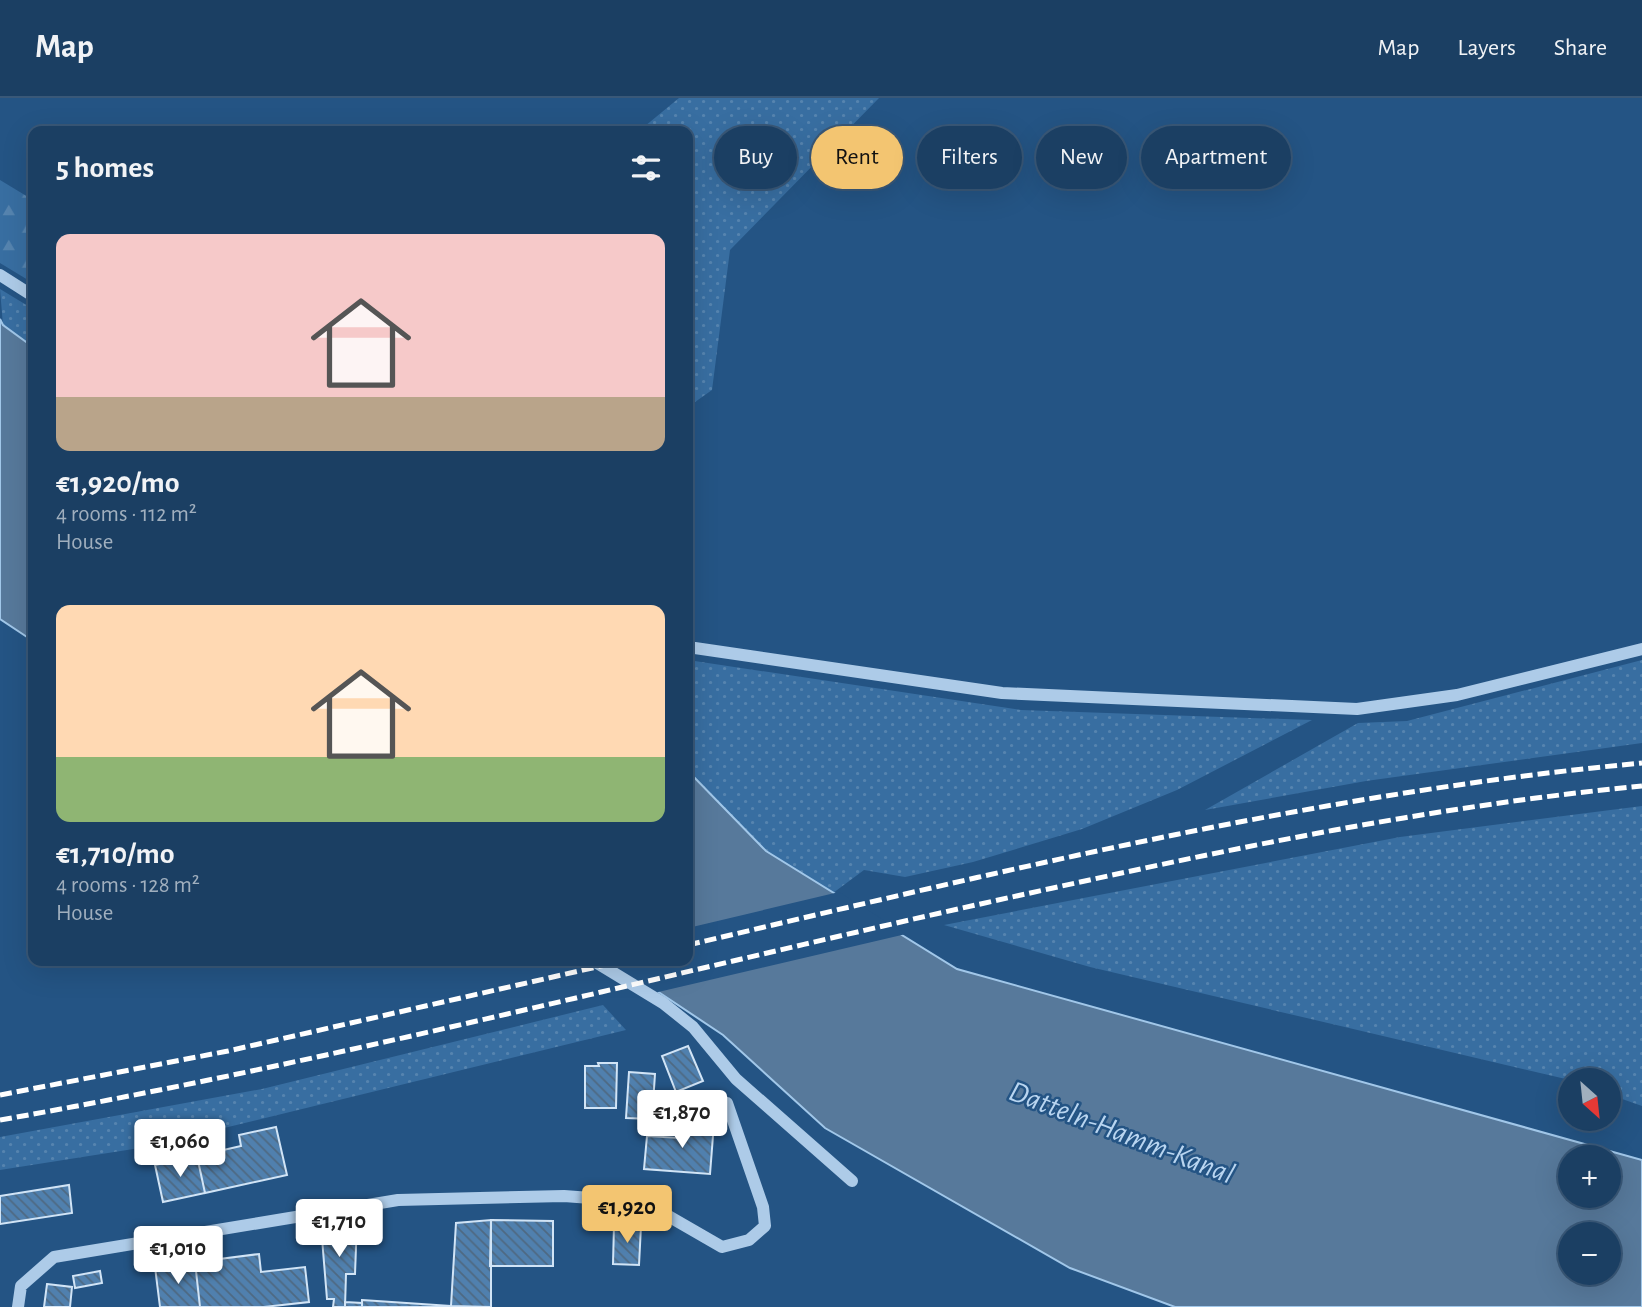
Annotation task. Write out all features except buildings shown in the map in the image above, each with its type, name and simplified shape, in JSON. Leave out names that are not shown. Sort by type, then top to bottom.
[{"type":"lane","points":[[0,275],[28,293]]},
{"type":"lane","points":[[693,648],[1002,693],[1357,709],[1457,695],[1642,649]]},
{"type":"lane","points":[[602,966],[663,1003],[693,1027],[736,1079],[852,1181]]},
{"type":"lane","points":[[18,1307],[21,1286],[54,1257],[398,1200],[564,1196],[644,1202],[722,1247],[750,1240],[765,1226],[764,1216],[727,1103]]},
{"type":"green space","points":[[679,98],[879,98],[852,126],[811,126],[811,167],[797,182],[797,126],[714,126],[714,189],[790,189],[730,250],[712,390],[693,403],[693,126],[645,126]]},
{"type":"green space","points":[[0,180],[28,197],[28,280],[0,263]]},
{"type":"green space","points":[[0,289],[28,306],[28,343],[3,325]]},
{"type":"green space","points":[[1642,660],[1642,743],[1366,781],[1205,810],[1358,723],[1407,721]]},
{"type":"green space","points":[[693,661],[1021,710],[1312,720],[1177,790],[1082,829],[973,862],[905,877],[864,870],[833,893],[766,851],[693,776]]},
{"type":"green space","points":[[1642,806],[1642,1106],[1621,1099],[1621,1068],[1558,1068],[1558,1077],[1090,967],[944,925],[1400,837]]},
{"type":"green space","points":[[603,1005],[626,1030],[146,1147],[0,1170],[0,1137],[262,1089]]},
{"type":"water","points":[[0,319],[3,325],[28,343],[28,638],[0,619]]},
{"type":"water","name":"Datteln-Hamm-Kanal","points":[[693,776],[766,851],[957,969],[1588,1145],[1558,1145],[1558,1208],[1621,1208],[1621,1154],[1642,1160],[1642,1307],[1175,1307],[1070,1268],[825,1128],[723,1035],[620,966],[693,966]]},
{"type":"pier","points":[[839,892],[906,934],[654,993],[616,966],[693,966],[693,927]]},
{"type":"railway","points":[[693,944],[1043,863],[1281,814],[1521,776],[1642,763]]},
{"type":"railway","points":[[0,1120],[265,1068],[921,917],[1199,857],[1420,815],[1642,786]]},
{"type":"railway","points":[[0,1095],[228,1051],[601,966]]}]
